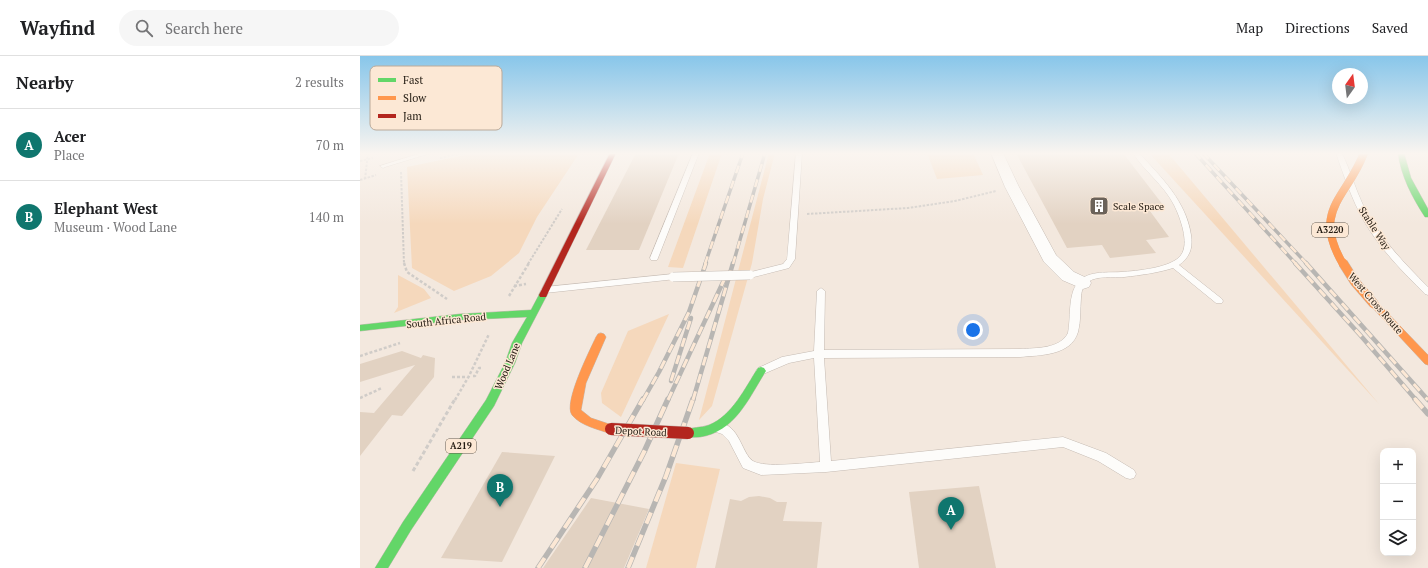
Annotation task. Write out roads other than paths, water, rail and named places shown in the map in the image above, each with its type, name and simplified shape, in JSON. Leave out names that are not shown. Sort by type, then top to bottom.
[{"type":"main road","name":"Wood Lane","points":[[381,568],[407,526],[490,403],[532,313],[555,272],[601,177]]},
{"type":"main road","name":"West Cross Route","points":[[1352,177],[1336,201],[1332,211],[1330,221],[1331,234],[1335,249],[1343,265],[1356,284],[1428,361]]},
{"type":"main road","points":[[1406,177],[1418,201],[1428,215]]},
{"type":"main road","name":"South Africa Road","points":[[360,328],[460,317],[532,313]]},
{"type":"main road","name":"Depot Road","points":[[601,337],[578,387],[575,400],[576,412],[587,421],[611,429],[688,433],[716,427]]},
{"type":"main road","points":[[716,427],[739,406],[746,392],[761,370]]},
{"type":"street","points":[[1008,177],[1050,258],[1068,276],[1083,283]]},
{"type":"lane","points":[[654,258],[686,177]]},
{"type":"lane","points":[[545,290],[673,277],[750,275],[786,266],[791,259],[797,177]]},
{"type":"lane","points":[[761,370],[777,362],[799,356],[820,354],[1020,353],[1044,351],[1064,345],[1074,334],[1078,291],[1085,280],[1098,276],[1152,270],[1174,264],[1183,258],[1188,247],[1187,225],[1175,199],[1156,177]]},
{"type":"lane","name":"Stable Way","points":[[1348,177],[1361,210],[1371,226],[1396,260],[1428,292]]},
{"type":"lane","points":[[1174,264],[1219,301]]},
{"type":"lane","points":[[821,291],[820,354],[826,466]]},
{"type":"lane","points":[[716,427],[725,430],[733,438],[747,464],[761,470],[826,466],[1063,442],[1102,457],[1130,474]]},
{"type":"railway","points":[[705,264],[735,177]]},
{"type":"railway","points":[[733,264],[758,177]]},
{"type":"railway","points":[[1217,177],[1296,264]]},
{"type":"railway","points":[[1225,177],[1307,264]]},
{"type":"railway","points":[[643,400],[659,372],[689,312],[706,263]]},
{"type":"railway","points":[[693,400],[733,263]]},
{"type":"railway","points":[[1295,263],[1416,400]]},
{"type":"railway","points":[[1306,263],[1428,400]]},
{"type":"railway","points":[[668,400],[724,280]]},
{"type":"railway","points":[[671,381],[691,318]]},
{"type":"railway","points":[[538,568],[597,479],[643,399]]},
{"type":"railway","points":[[585,568],[644,452],[668,399]]},
{"type":"railway","points":[[628,568],[666,476],[693,399]]},
{"type":"railway","points":[[1415,399],[1428,414]]},
{"type":"place","name":"Scale Space","points":[[1099,206]]},
{"type":"place","name":"Elephant West","points":[[500,507]]},
{"type":"place","name":"Acer","points":[[951,530]]}]
